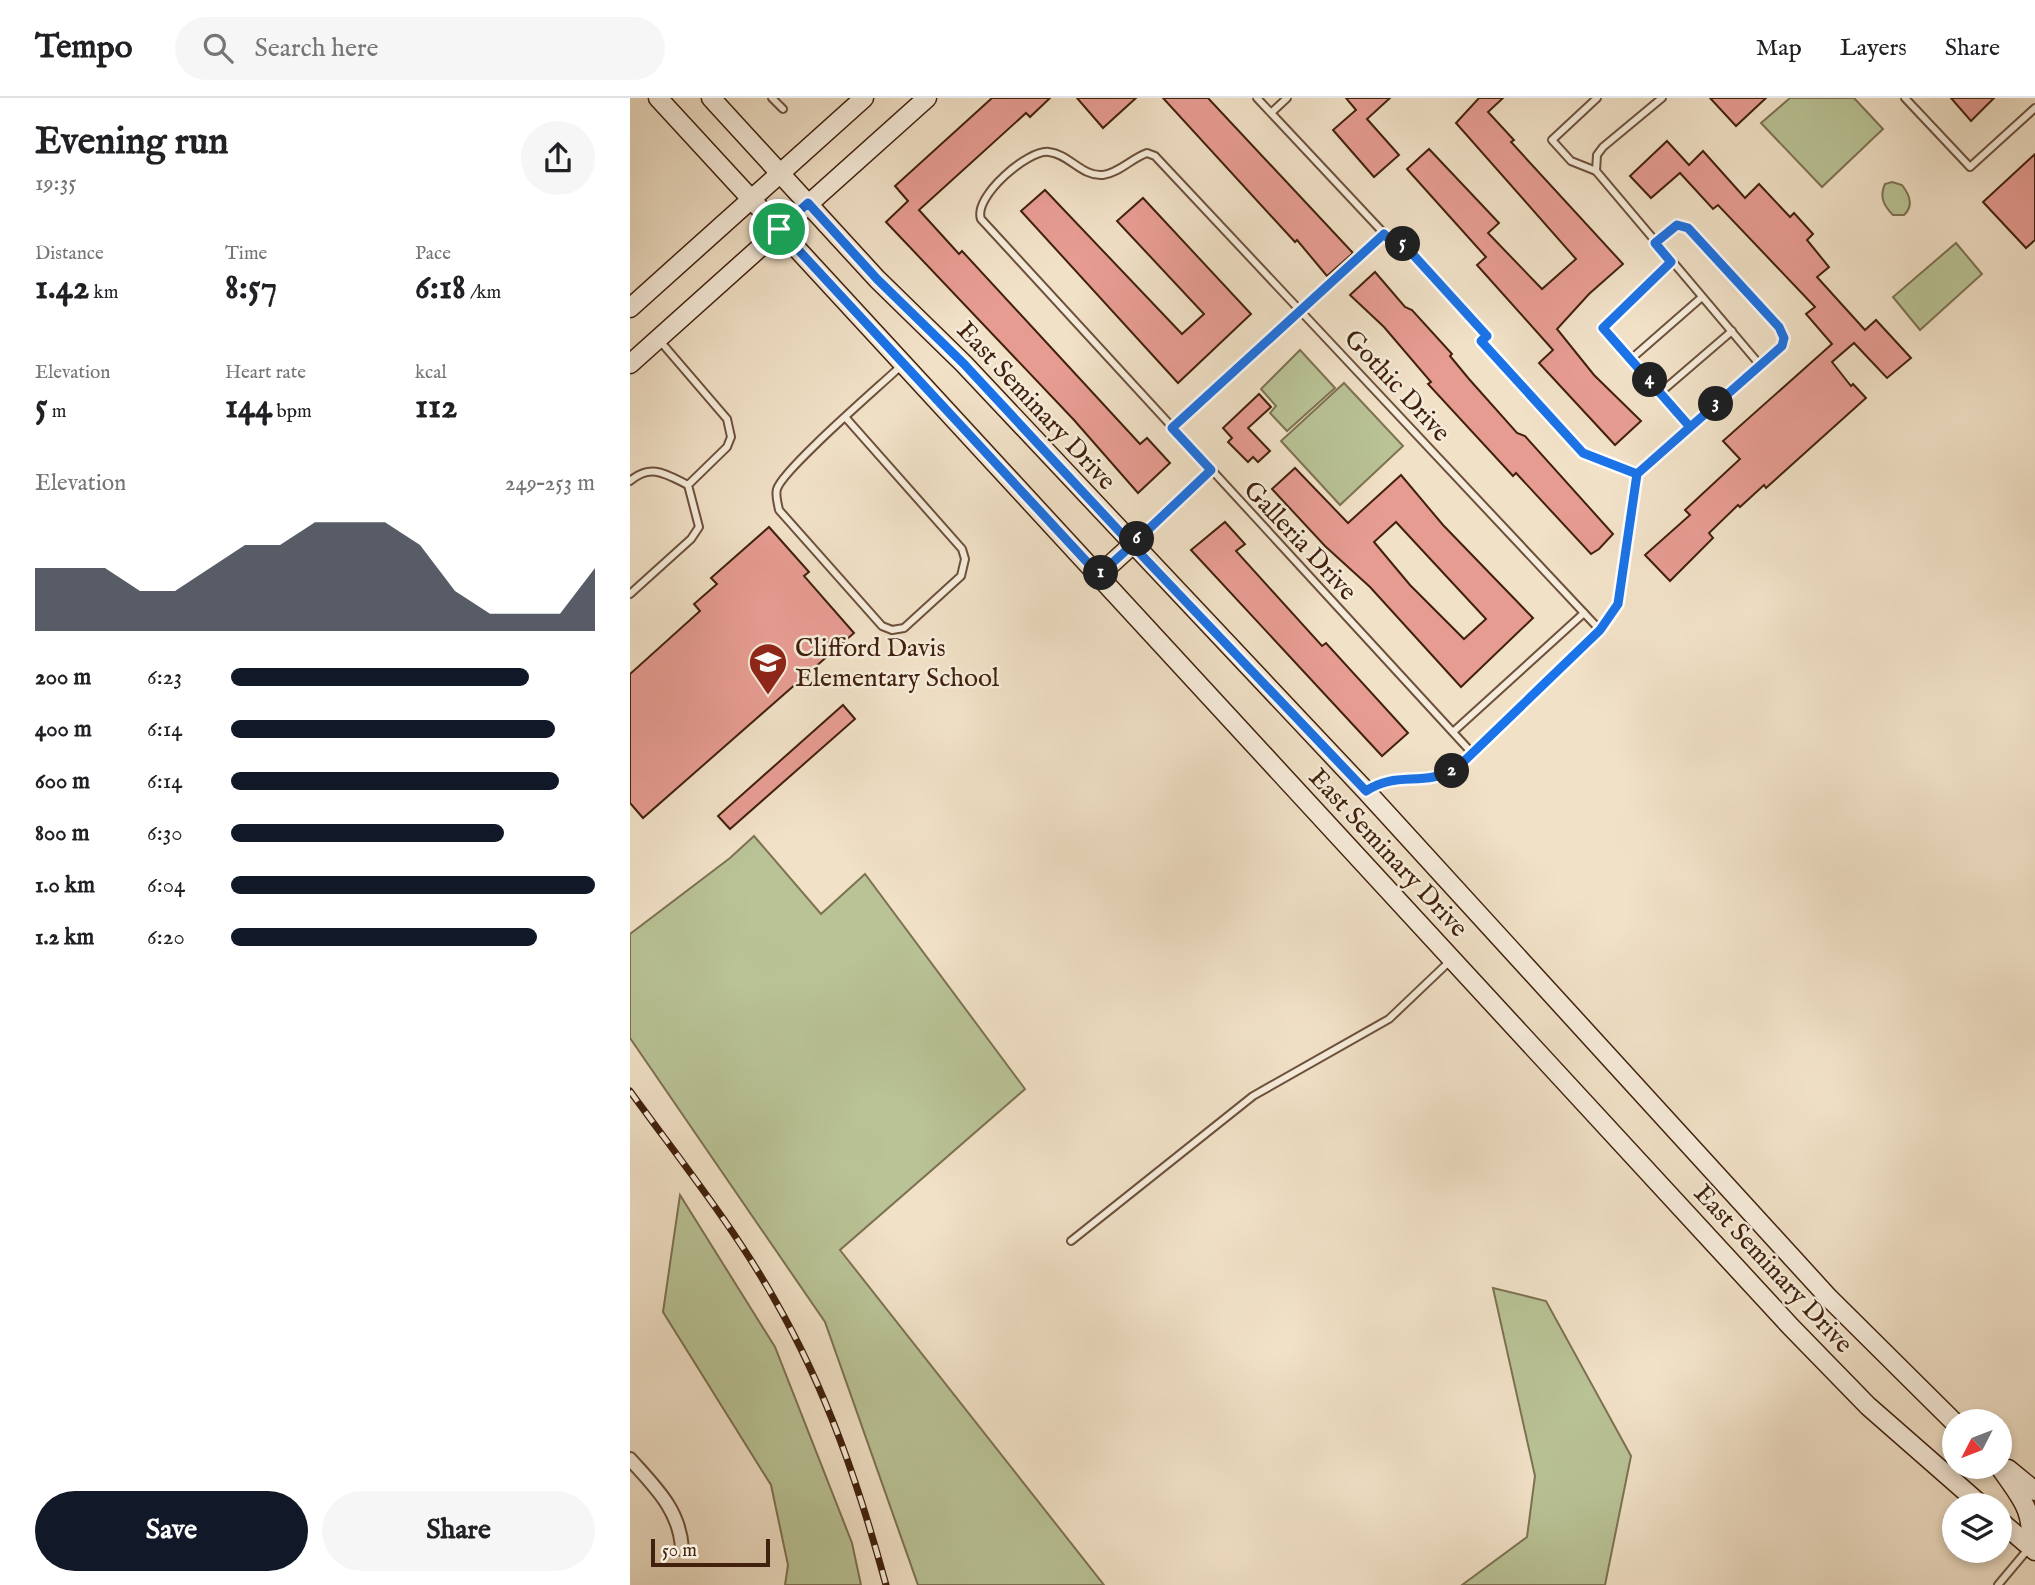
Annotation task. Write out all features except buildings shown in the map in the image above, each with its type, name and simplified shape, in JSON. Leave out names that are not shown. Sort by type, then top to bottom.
[{"type":"main road","name":"East Seminary Drive","points":[[658,98],[1829,1367],[1868,1406],[1967,1493]]},
{"type":"main road","name":"East Seminary Drive","points":[[711,98],[877,279],[964,364],[1366,791],[1829,1298],[1942,1410]]},
{"type":"main road","points":[[630,308],[864,98]]},
{"type":"main road","points":[[630,364],[927,98]]},
{"type":"main road","points":[[1099,575],[1132,545]]},
{"type":"main road","points":[[2012,1474],[2035,1492]]},
{"type":"main road","points":[[2010,1479],[2030,1509],[2035,1529],[2033,1547]]},
{"type":"main road","points":[[2012,1530],[2033,1547]]},
{"type":"street","points":[[630,1458],[667,1501],[681,1528],[682,1549]]},
{"type":"lane","points":[[772,98],[783,109]]},
{"type":"lane","points":[[1257,98],[1392,242],[1397,237],[1487,336],[1481,341],[1583,453],[1637,474]]},
{"type":"lane","points":[[1272,112],[1287,98]]},
{"type":"lane","points":[[1597,98],[1552,140],[1572,161],[1596,171],[1760,365]]},
{"type":"lane","points":[[1596,171],[1597,155],[1603,147],[1662,98]]},
{"type":"lane","points":[[1905,98],[1970,167],[2035,108]]},
{"type":"lane","name":"Galleria Drive","points":[[1167,166],[1147,153],[1103,175],[1087,172],[1053,152],[1037,154],[1000,180],[981,201],[978,212],[1016,260],[1472,753]]},
{"type":"lane","name":"Gothic Drive","points":[[1167,166],[1600,630]]},
{"type":"lane","points":[[1366,791],[1382,780],[1439,778],[1472,753],[1600,630],[1618,604],[1637,474],[1782,346],[1784,338],[1779,327],[1688,228],[1677,225],[1655,243]]},
{"type":"lane","points":[[1172,428],[1384,234]]},
{"type":"lane","points":[[1671,262],[1603,328],[1690,427]]},
{"type":"lane","points":[[1631,359],[1702,297]]},
{"type":"lane","points":[[1661,392],[1731,331]]},
{"type":"lane","points":[[658,339],[727,419],[731,437],[727,447],[688,485]]},
{"type":"lane","points":[[846,418],[962,549],[965,559],[961,576],[905,628],[892,630],[883,626],[779,510],[776,490],[784,477],[846,418],[904,364]]},
{"type":"lane","points":[[630,481],[640,473],[656,469],[688,485],[699,527],[691,540],[630,594]]},
{"type":"lane","points":[[1132,545],[1211,470]]},
{"type":"lane","points":[[1453,732],[1584,613]]},
{"type":"lane","points":[[1072,1241],[1254,1097],[1389,1019],[1452,959]]},
{"type":"lane","points":[[1998,1585],[2033,1547]]},
{"type":"green space","points":[[1790,98],[1854,98],[1883,129],[1822,187],[1761,123]]},
{"type":"green space","points":[[1892,182],[1902,185],[1908,196],[1910,204],[1904,215],[1893,215],[1883,201],[1885,184]]},
{"type":"green space","points":[[1956,243],[1982,274],[1920,330],[1893,297]]},
{"type":"green space","points":[[1300,350],[1335,388],[1287,431],[1270,413],[1276,406],[1261,389]]},
{"type":"green space","points":[[1344,383],[1403,446],[1340,505],[1281,441]]},
{"type":"green space","points":[[754,836],[821,914],[865,874],[1025,1089],[840,1250],[1104,1585],[918,1585],[825,1322],[630,1038],[630,934],[730,858]]},
{"type":"green space","points":[[680,1195],[775,1347],[852,1543],[861,1585],[785,1585],[788,1565],[771,1485],[663,1312]]},
{"type":"green space","points":[[1493,1288],[1546,1301],[1631,1456],[1605,1585],[1462,1585],[1527,1537],[1535,1476]]},
{"type":"railway","points":[[630,1091],[742,1247],[794,1336],[826,1405],[853,1475],[886,1585]]},
{"type":"place","name":"Clifford Davis Elementary School","points":[[768,696]]},
{"type":"route","points":[[779,229],[808,203],[877,279],[964,364],[1132,545],[1211,470],[1172,428],[1384,234],[1392,242],[1397,237],[1487,336],[1481,341],[1583,453],[1637,474],[1690,427],[1603,328],[1671,262],[1655,243],[1677,225],[1688,228],[1779,327],[1784,338],[1782,346],[1637,474],[1618,604],[1600,630],[1457,768],[1439,778],[1382,780],[1366,791],[1132,545],[1099,575],[779,229]]}]
